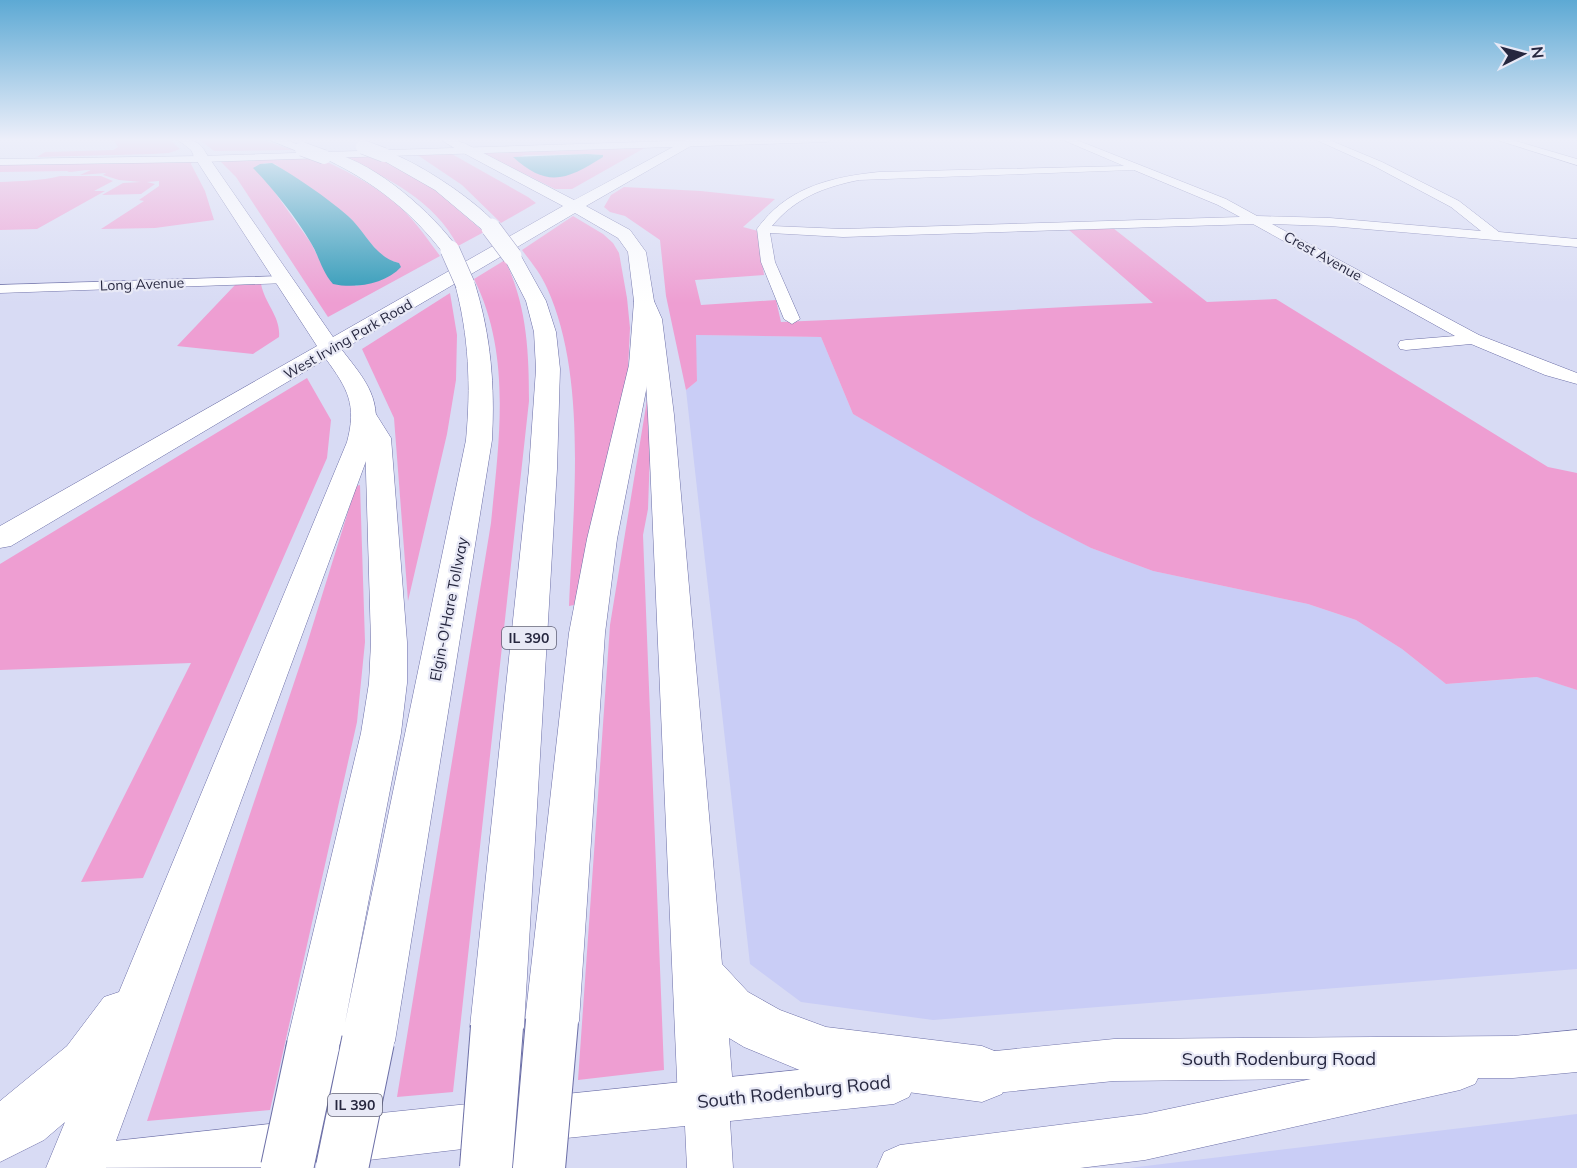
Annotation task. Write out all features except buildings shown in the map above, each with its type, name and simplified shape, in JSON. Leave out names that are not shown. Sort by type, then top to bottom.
[{"type":"main road","points":[[77,1168],[360,442],[365,416],[363,399],[351,376],[283,280],[228,194]]},
{"type":"main road","name":"Elgin-O'Hare Tollway","points":[[342,1168],[368,1041],[479,440],[483,392],[480,348],[473,309],[465,284],[450,250],[412,205],[396,194]]},
{"type":"main road","name":"IL 390","points":[[450,194],[491,228],[512,256],[536,302],[544,332],[548,369],[543,469],[486,1168]]},
{"type":"main road","points":[[459,194],[461,201]]},
{"type":"main road","points":[[539,1168],[587,633],[602,539],[640,365],[644,301],[637,252],[633,244],[624,234],[610,225],[548,194]]},
{"type":"main road","name":"West Irving Park Road","points":[[567,204],[586,194]]},
{"type":"main road","name":"West Irving Park Road","points":[[0,539],[325,342],[586,194]]},
{"type":"main road","points":[[644,301],[652,319],[661,416],[706,1101]]},
{"type":"main road","name":"West Irving Park Road","points":[[0,514],[325,342]]},
{"type":"main road","points":[[287,1168],[381,733],[388,683],[389,642],[378,438],[365,416]]},
{"type":"main road","points":[[699,974],[729,1010],[763,1029],[826,1054],[982,1074]]},
{"type":"main road","points":[[0,1133],[24,1120],[87,1065],[151,978]]},
{"type":"street","points":[[792,319],[768,262],[763,228],[780,208],[802,194]]},
{"type":"street","name":"Crest Avenue","points":[[1202,194],[1256,220],[1473,339],[1551,371],[1577,379]]},
{"type":"street","points":[[1435,194],[1455,204],[1495,236]]},
{"type":"street","points":[[763,228],[843,233],[1256,220],[1330,222],[1577,243]]},
{"type":"street","name":"Long Avenue","points":[[0,289],[283,280]]},
{"type":"street","points":[[1406,345],[1473,339]]},
{"type":"street","name":"South Rodenburg Road","points":[[77,1168],[1114,1060],[1513,1057],[1577,1051]]},
{"type":"street","name":"South Rodenburg Road","points":[[900,1168],[1145,1137],[1513,1057]]},
{"type":"street","points":[[706,1101],[710,1168]]},
{"type":"shaded area","points":[[0,194],[101,194],[37,229],[0,230]]},
{"type":"shaded area","points":[[105,194],[142,194],[141,194],[102,195]]},
{"type":"shaded area","points":[[148,194],[206,194],[214,220],[155,228],[101,229],[144,201],[139,200]]},
{"type":"shaded area","points":[[247,194],[276,194],[311,243],[318,257],[356,286],[386,278],[399,263],[388,260],[378,252],[349,217],[316,194],[383,194],[405,212],[440,256],[328,317]]},
{"type":"shaded area","points":[[276,194],[318,194],[348,216],[377,250],[390,260],[399,263],[401,267],[387,278],[370,284],[351,286],[333,284],[314,248]]},
{"type":"shaded area","points":[[410,194],[439,194],[484,232],[458,246],[448,230],[423,203]]},
{"type":"shaded area","points":[[471,194],[522,194],[536,203],[501,223]]},
{"type":"shaded area","points":[[724,194],[775,199],[743,227],[758,231],[764,275],[695,280],[701,305],[776,300],[781,322],[1153,303],[1069,230],[1113,228],[1207,302],[1276,299],[1548,467],[1577,473],[1577,690],[1537,677],[1446,684],[1402,649],[1356,620],[1308,604],[1153,571],[1091,548],[1031,517],[853,414],[821,337],[696,335],[697,381],[686,390],[666,296],[660,240],[625,216],[610,212],[604,207],[611,195]]},
{"type":"shaded area","points":[[573,216],[603,234],[613,243],[619,253],[630,328],[628,369],[574,605],[569,606],[575,444],[568,362],[560,324],[547,288],[522,250]]},
{"type":"shaded area","points":[[505,260],[518,295],[525,329],[529,401],[453,1092],[397,1097],[491,523],[494,492],[500,398],[498,368],[494,338],[486,308],[474,279]]},
{"type":"shaded area","points":[[261,284],[278,323],[279,337],[253,354],[177,346],[235,285]]},
{"type":"shaded area","points":[[450,293],[457,335],[456,380],[447,434],[408,601],[394,418],[362,349]]},
{"type":"shaded area","points":[[695,335],[821,337],[853,414],[1091,548],[1153,571],[1308,604],[1356,620],[1402,649],[1446,684],[1538,677],[1577,690],[1577,969],[933,1020],[801,1002],[750,964],[686,390],[697,381]]},
{"type":"shaded area","points":[[307,378],[331,420],[327,458],[143,878],[81,882],[191,663],[0,670],[0,564]]},
{"type":"shaded area","points":[[652,393],[648,509],[643,535],[664,1070],[578,1080],[610,625],[648,394]]},
{"type":"shaded area","points":[[360,485],[365,642],[357,722],[270,1110],[147,1121],[306,647],[356,486]]},
{"type":"shaded area","points":[[1577,1114],[1577,1168],[1129,1168]]}]
